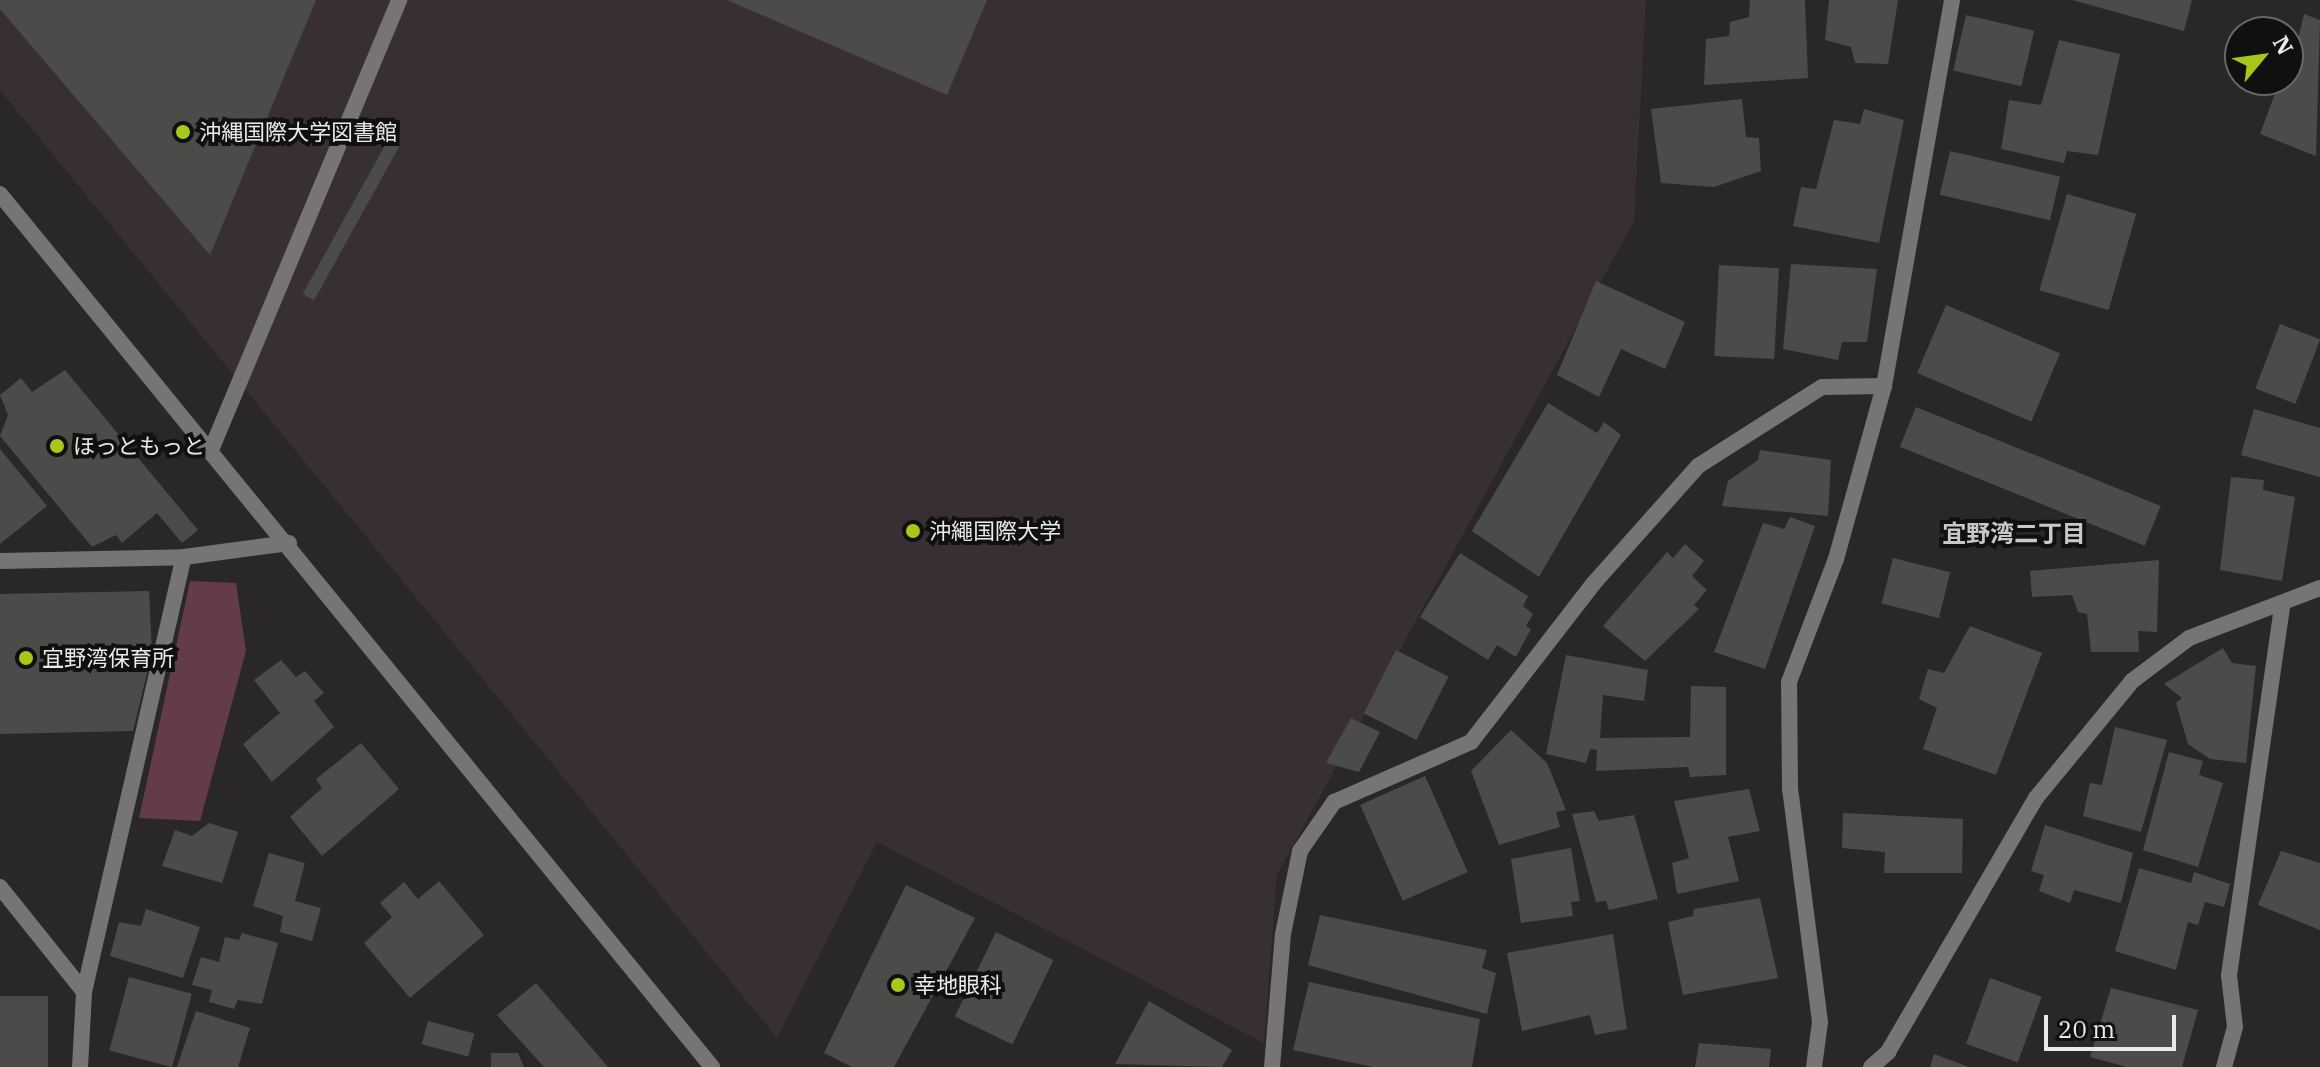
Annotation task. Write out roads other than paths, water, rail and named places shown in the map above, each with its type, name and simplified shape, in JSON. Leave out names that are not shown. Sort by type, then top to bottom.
[{"type":"street","points":[[211,450],[399,0]]},
{"type":"street","points":[[1814,1067],[1820,1022],[1790,789],[1789,682],[1836,559],[1884,386],[1952,0]]},
{"type":"street","points":[[0,194],[289,543],[712,1067]]},
{"type":"street","points":[[1272,1067],[1283,934],[1300,851],[1334,802],[1471,742],[1593,584],[1698,466],[1822,387],[1884,386]]},
{"type":"street","points":[[0,561],[184,557],[289,543]]},
{"type":"street","points":[[80,1067],[84,992],[184,557]]},
{"type":"street","points":[[1871,1067],[1888,1052],[2036,798],[2132,681],[2189,638],[2282,606],[2320,588]]},
{"type":"street","points":[[2224,1067],[2235,1027],[2229,975],[2282,606]]},
{"type":"street","points":[[0,887],[84,992]]},
{"type":"place","name":"沖縄国際大学図書館","points":[[183,132]]},
{"type":"place","name":"ほっともっと","points":[[57,446]]},
{"type":"place","name":"沖繩国際大学","points":[[913,531]]},
{"type":"place","name":"宜野湾保育所","points":[[26,658]]},
{"type":"place","name":"幸地眼科","points":[[898,985]]},
{"type":"district","name":"宜野湾二丁目","points":[[2014,534]]}]
